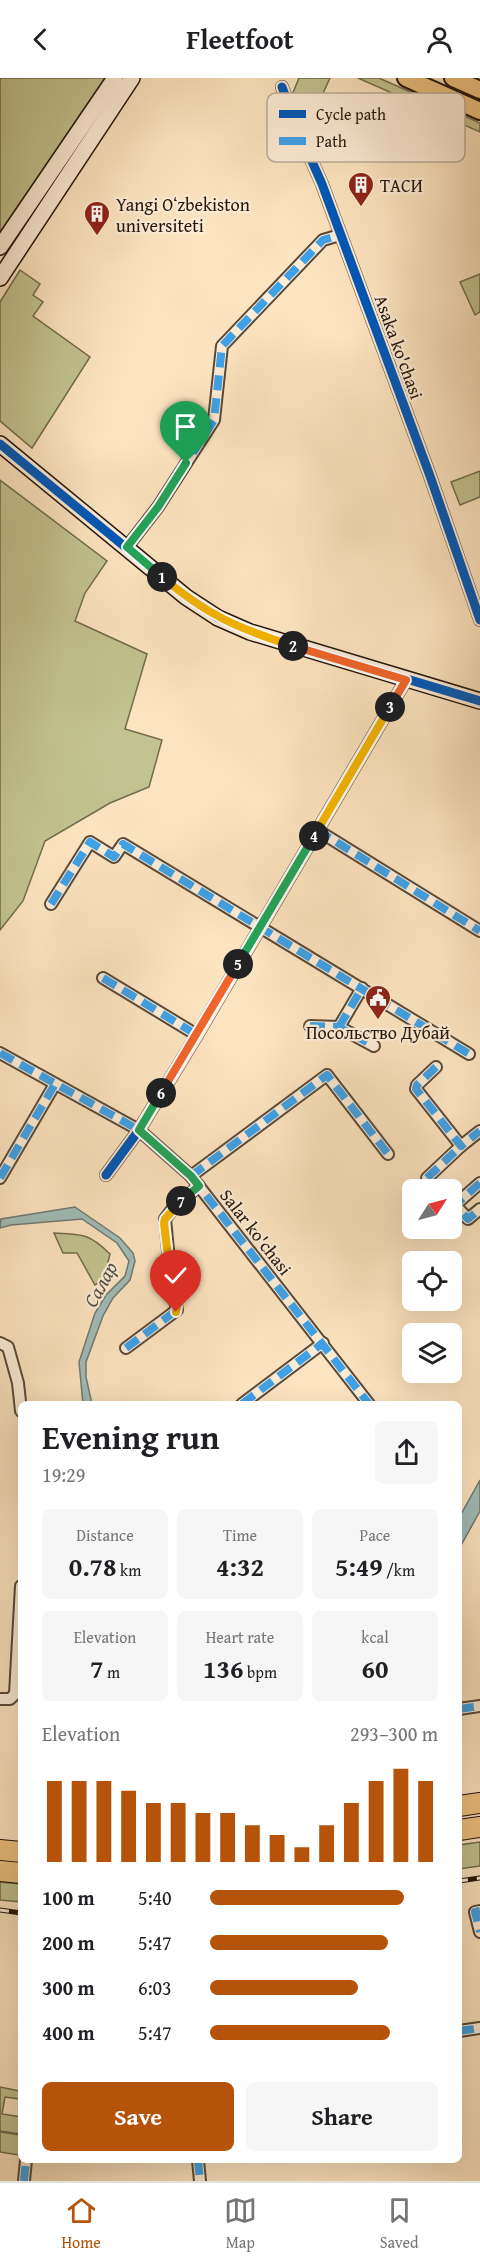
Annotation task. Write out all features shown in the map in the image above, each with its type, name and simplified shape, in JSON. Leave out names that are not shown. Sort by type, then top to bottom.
[{"type":"highway","points":[[462,1806],[480,1803]]},
{"type":"highway","points":[[462,1830],[480,1827]]},
{"type":"highway","points":[[0,1850],[18,1852]]},
{"type":"highway","points":[[0,1871],[18,1873]]},
{"type":"main road","points":[[406,78],[440,93]]},
{"type":"main road","points":[[453,78],[480,90]]},
{"type":"main road","points":[[465,104],[480,111]]},
{"type":"street","points":[[0,247],[115,78]]},
{"type":"street","points":[[0,278],[132,78]]},
{"type":"street","name":"Asaka ko'chasi","points":[[282,87],[284,93]]},
{"type":"street","name":"Asaka ko'chasi","points":[[312,162],[430,476],[480,620]]},
{"type":"street","points":[[127,547],[158,507],[214,420],[222,346],[323,240],[340,235]]},
{"type":"street","points":[[0,444],[186,597],[218,618],[250,632],[480,701]]},
{"type":"street","points":[[106,1175],[139,1130],[197,1035],[406,680]]},
{"type":"street","points":[[317,830],[480,931]]},
{"type":"street","points":[[51,903],[90,842],[114,857],[123,844],[469,1054]]},
{"type":"street","points":[[103,978],[197,1035]]},
{"type":"street","points":[[339,1027],[362,988]]},
{"type":"street","points":[[310,1026],[339,1027],[375,1046]]},
{"type":"street","name":"Salar ko'chasi","points":[[0,1053],[139,1130],[191,1176],[367,1401]]},
{"type":"street","points":[[436,1067],[417,1085],[416,1089],[461,1146]]},
{"type":"street","points":[[191,1176],[327,1075],[388,1154]]},
{"type":"street","points":[[0,1178],[55,1084]]},
{"type":"street","points":[[427,1178],[480,1131]]},
{"type":"street","points":[[480,1183],[455,1206],[468,1220],[480,1209]]},
{"type":"street","points":[[126,1348],[177,1310],[171,1281],[165,1219],[199,1186]]},
{"type":"street","points":[[0,1343],[8,1347],[18,1383],[20,1401]]},
{"type":"street","points":[[246,1401],[323,1343]]},
{"type":"street","points":[[0,1699],[10,1699],[15,1694],[18,1640]]},
{"type":"street","points":[[462,1709],[480,1707]]},
{"type":"street","points":[[478,1911],[480,1932]]},
{"type":"street","points":[[462,2031],[480,2028]]},
{"type":"street","points":[[24,2181],[26,2163]]},
{"type":"street","points":[[198,2163],[200,2181]]},
{"type":"green space","points":[[1,78],[105,78],[0,232],[0,80]]},
{"type":"green space","points":[[299,78],[330,78],[323,93],[293,93]]},
{"type":"green space","points":[[358,78],[379,78],[413,93],[392,93]]},
{"type":"green space","points":[[465,116],[480,123],[480,132],[465,125]]},
{"type":"green space","points":[[20,270],[40,284],[33,295],[43,302],[33,316],[90,357],[32,448],[0,421],[0,302]]},
{"type":"green space","points":[[480,274],[480,312],[475,315],[460,282]]},
{"type":"green space","points":[[480,471],[480,497],[460,505],[451,482]]},
{"type":"green space","points":[[0,480],[107,561],[85,593],[75,621],[147,654],[125,729],[162,740],[149,787],[110,803],[45,841],[23,901],[0,930]]},
{"type":"green space","points":[[54,1233],[84,1236],[103,1247],[110,1254],[104,1278],[95,1285],[77,1253],[63,1253]]},
{"type":"green space","points":[[480,1842],[480,1866],[462,1869],[462,1845]]},
{"type":"green space","points":[[0,1882],[18,1884],[18,1902],[0,1900]]},
{"type":"green space","points":[[0,2087],[18,2091],[18,2099],[5,2097],[2,2114],[18,2117],[18,2134],[0,2131]]},
{"type":"green space","points":[[0,2132],[18,2135],[18,2155],[0,2152]]},
{"type":"water","name":"Салар","points":[[75,1207],[120,1238],[133,1253],[135,1261],[130,1280],[113,1298],[103,1316],[86,1362],[86,1377],[91,1401],[83,1401],[79,1362],[95,1313],[106,1295],[125,1276],[129,1261],[117,1243],[82,1219],[0,1228],[1,1219]]},
{"type":"water","points":[[480,1480],[480,1511],[462,1544],[462,1513]]},
{"type":"railway","points":[[462,1881],[480,1878]]},
{"type":"railway","points":[[0,1910],[18,1913]]},
{"type":"marked path","points":[[127,547],[158,507],[214,420],[222,346],[323,240],[340,235]]},
{"type":"marked path","points":[[317,830],[480,931]]},
{"type":"marked path","points":[[51,904],[90,842],[114,857],[123,844],[469,1054]]},
{"type":"marked path","points":[[103,978],[197,1035]]},
{"type":"marked path","points":[[339,1027],[362,988]]},
{"type":"marked path","points":[[310,1026],[339,1027],[374,1046]]},
{"type":"marked path","points":[[0,1053],[139,1130],[191,1176],[367,1401]]},
{"type":"marked path","points":[[436,1067],[417,1085],[416,1089],[461,1146],[480,1131]]},
{"type":"marked path","points":[[191,1176],[327,1075],[388,1154]]},
{"type":"marked path","points":[[0,1178],[55,1084]]},
{"type":"marked path","points":[[427,1178],[461,1146]]},
{"type":"marked path","points":[[480,1183],[455,1205],[468,1219],[480,1209]]},
{"type":"marked path","points":[[126,1348],[177,1310],[171,1281],[165,1219],[174,1207],[199,1186]]},
{"type":"marked path","points":[[246,1401],[323,1343]]},
{"type":"marked path","points":[[462,1709],[480,1706]]},
{"type":"marked path","points":[[480,1911],[475,1912],[480,1932]]},
{"type":"marked path","points":[[462,2031],[480,2028]]},
{"type":"marked path","points":[[24,2181],[26,2163]]},
{"type":"marked path","points":[[198,2163],[200,2181]]},
{"type":"cycle path","points":[[282,87],[284,93]]},
{"type":"cycle path","points":[[312,162],[430,476],[480,620]]},
{"type":"cycle path","points":[[0,444],[186,597],[218,618],[250,632],[480,701]]},
{"type":"cycle path","points":[[106,1175],[139,1130],[197,1035],[406,680]]},
{"type":"place","name":"ТАСИ","points":[[361,208]]},
{"type":"place","name":"Yangi Oʻzbekiston universiteti","points":[[97,237]]},
{"type":"place","name":"Посольство Дубай","points":[[378,1021]]},
{"type":"route","points":[[176,1312],[164,1223],[174,1208],[199,1186],[191,1176],[139,1130],[406,680],[250,632],[218,618],[186,597],[127,547],[158,507],[186,463]]}]
